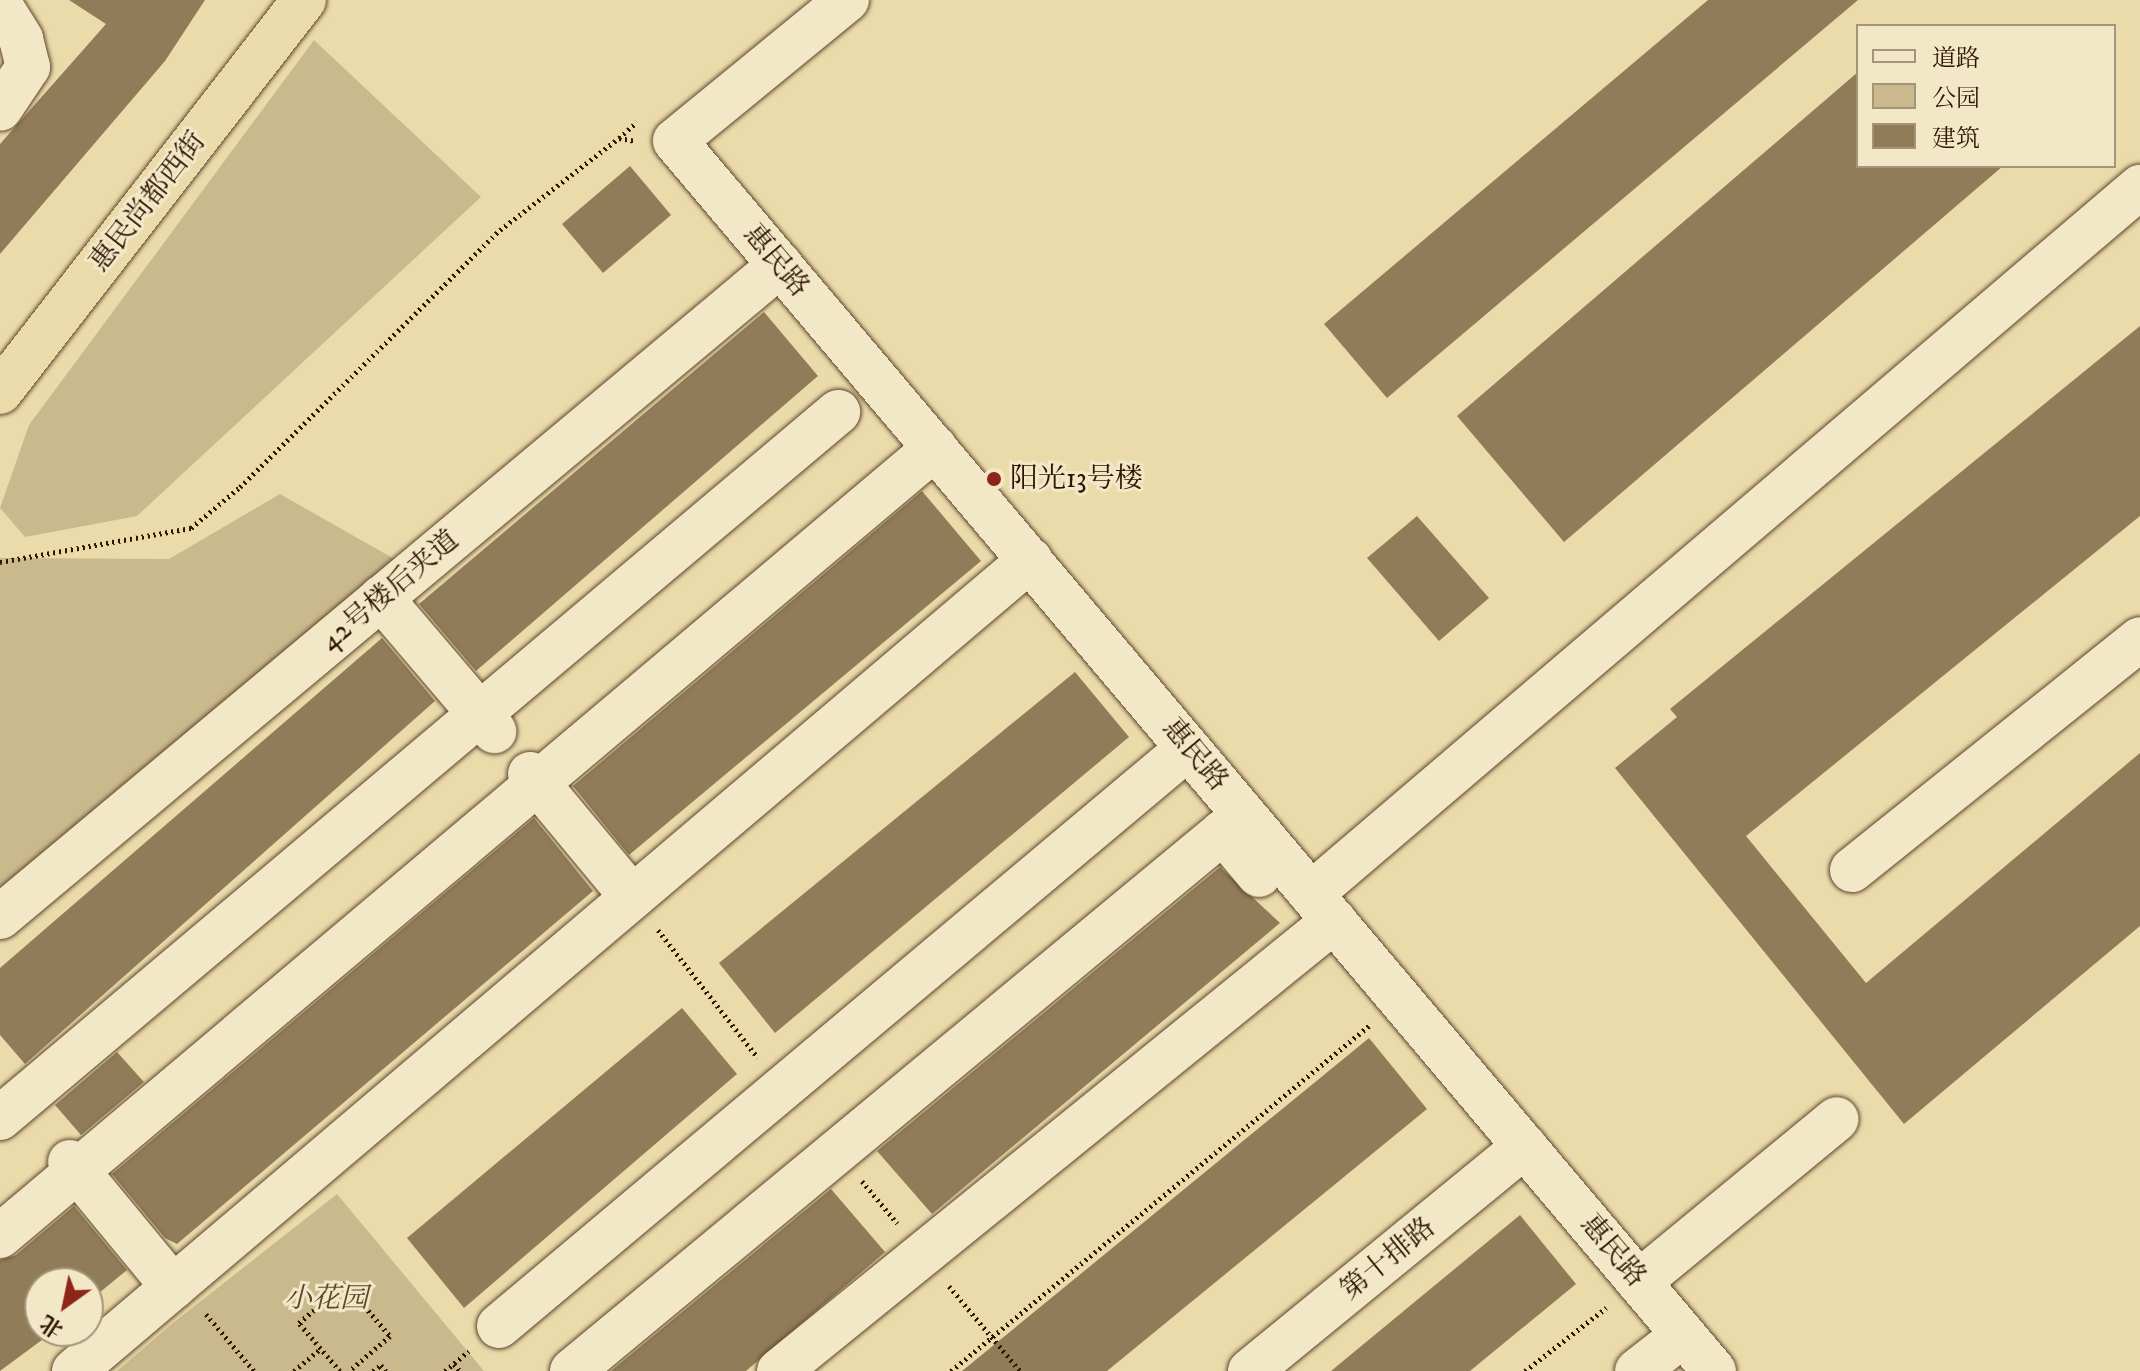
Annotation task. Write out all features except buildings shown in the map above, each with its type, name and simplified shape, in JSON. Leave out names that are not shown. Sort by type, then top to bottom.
[{"type":"highway","name":"惠民尚都西街","points":[[0,392],[293,4]]},
{"type":"street","points":[[675,141],[847,0]]},
{"type":"street","points":[[0,5],[21,39],[28,67],[0,109]]},
{"type":"street","name":"惠民路","points":[[675,141],[1188,748],[1319,918],[1525,1146],[1629,1290],[1683,1335],[1714,1371]]},
{"type":"street","points":[[779,1371],[1319,918],[2140,187]]},
{"type":"street","name":"42号楼后夹道","points":[[0,917],[780,265]]},
{"type":"street","points":[[7,1099],[487,722],[838,412]]},
{"type":"street","points":[[0,1236],[74,1167],[534,779],[935,448]]},
{"type":"street","points":[[74,1371],[1030,560]]},
{"type":"street","points":[[381,598],[487,722]]},
{"type":"street","points":[[1852,870],[2140,639]]},
{"type":"street","points":[[499,1326],[1188,748]]},
{"type":"street","points":[[534,779],[632,897]]},
{"type":"street","points":[[572,1371],[1223,832],[1319,918]]},
{"type":"street","points":[[1629,1290],[1837,1119]]},
{"type":"street","name":"第十排路","points":[[1250,1371],[1525,1146]]},
{"type":"street","points":[[74,1167],[173,1287]]},
{"type":"street","points":[[1637,1371],[1683,1335]]},
{"type":"path","points":[[0,562],[191,528],[240,487],[500,230],[619,138],[675,141]]},
{"type":"path","points":[[670,947],[782,1088]]},
{"type":"path","points":[[951,1371],[1372,1022],[1382,1034]]},
{"type":"path","points":[[838,1151],[1020,1371]]},
{"type":"path","points":[[340,1371],[299,1323],[345,1283],[390,1336],[349,1371]]},
{"type":"path","points":[[1525,1371],[1629,1290]]},
{"type":"path","points":[[231,1343],[254,1371]]},
{"type":"path","points":[[294,1371],[320,1349]]},
{"type":"path","points":[[445,1371],[461,1357]]},
{"type":"path","points":[[361,1360],[372,1371],[381,1365],[386,1371]]},
{"type":"path","points":[[454,1364],[460,1371]]},
{"type":"green space","points":[[314,40],[481,197],[137,516],[25,537],[0,508],[29,425]]},
{"type":"green space","points":[[280,494],[405,565],[0,902],[0,558],[169,559]]},
{"type":"green space","name":"小花园","points":[[337,1194],[484,1371],[117,1371],[173,1323]]},
{"type":"place","name":"阳光13号楼","points":[[994,479]]}]
